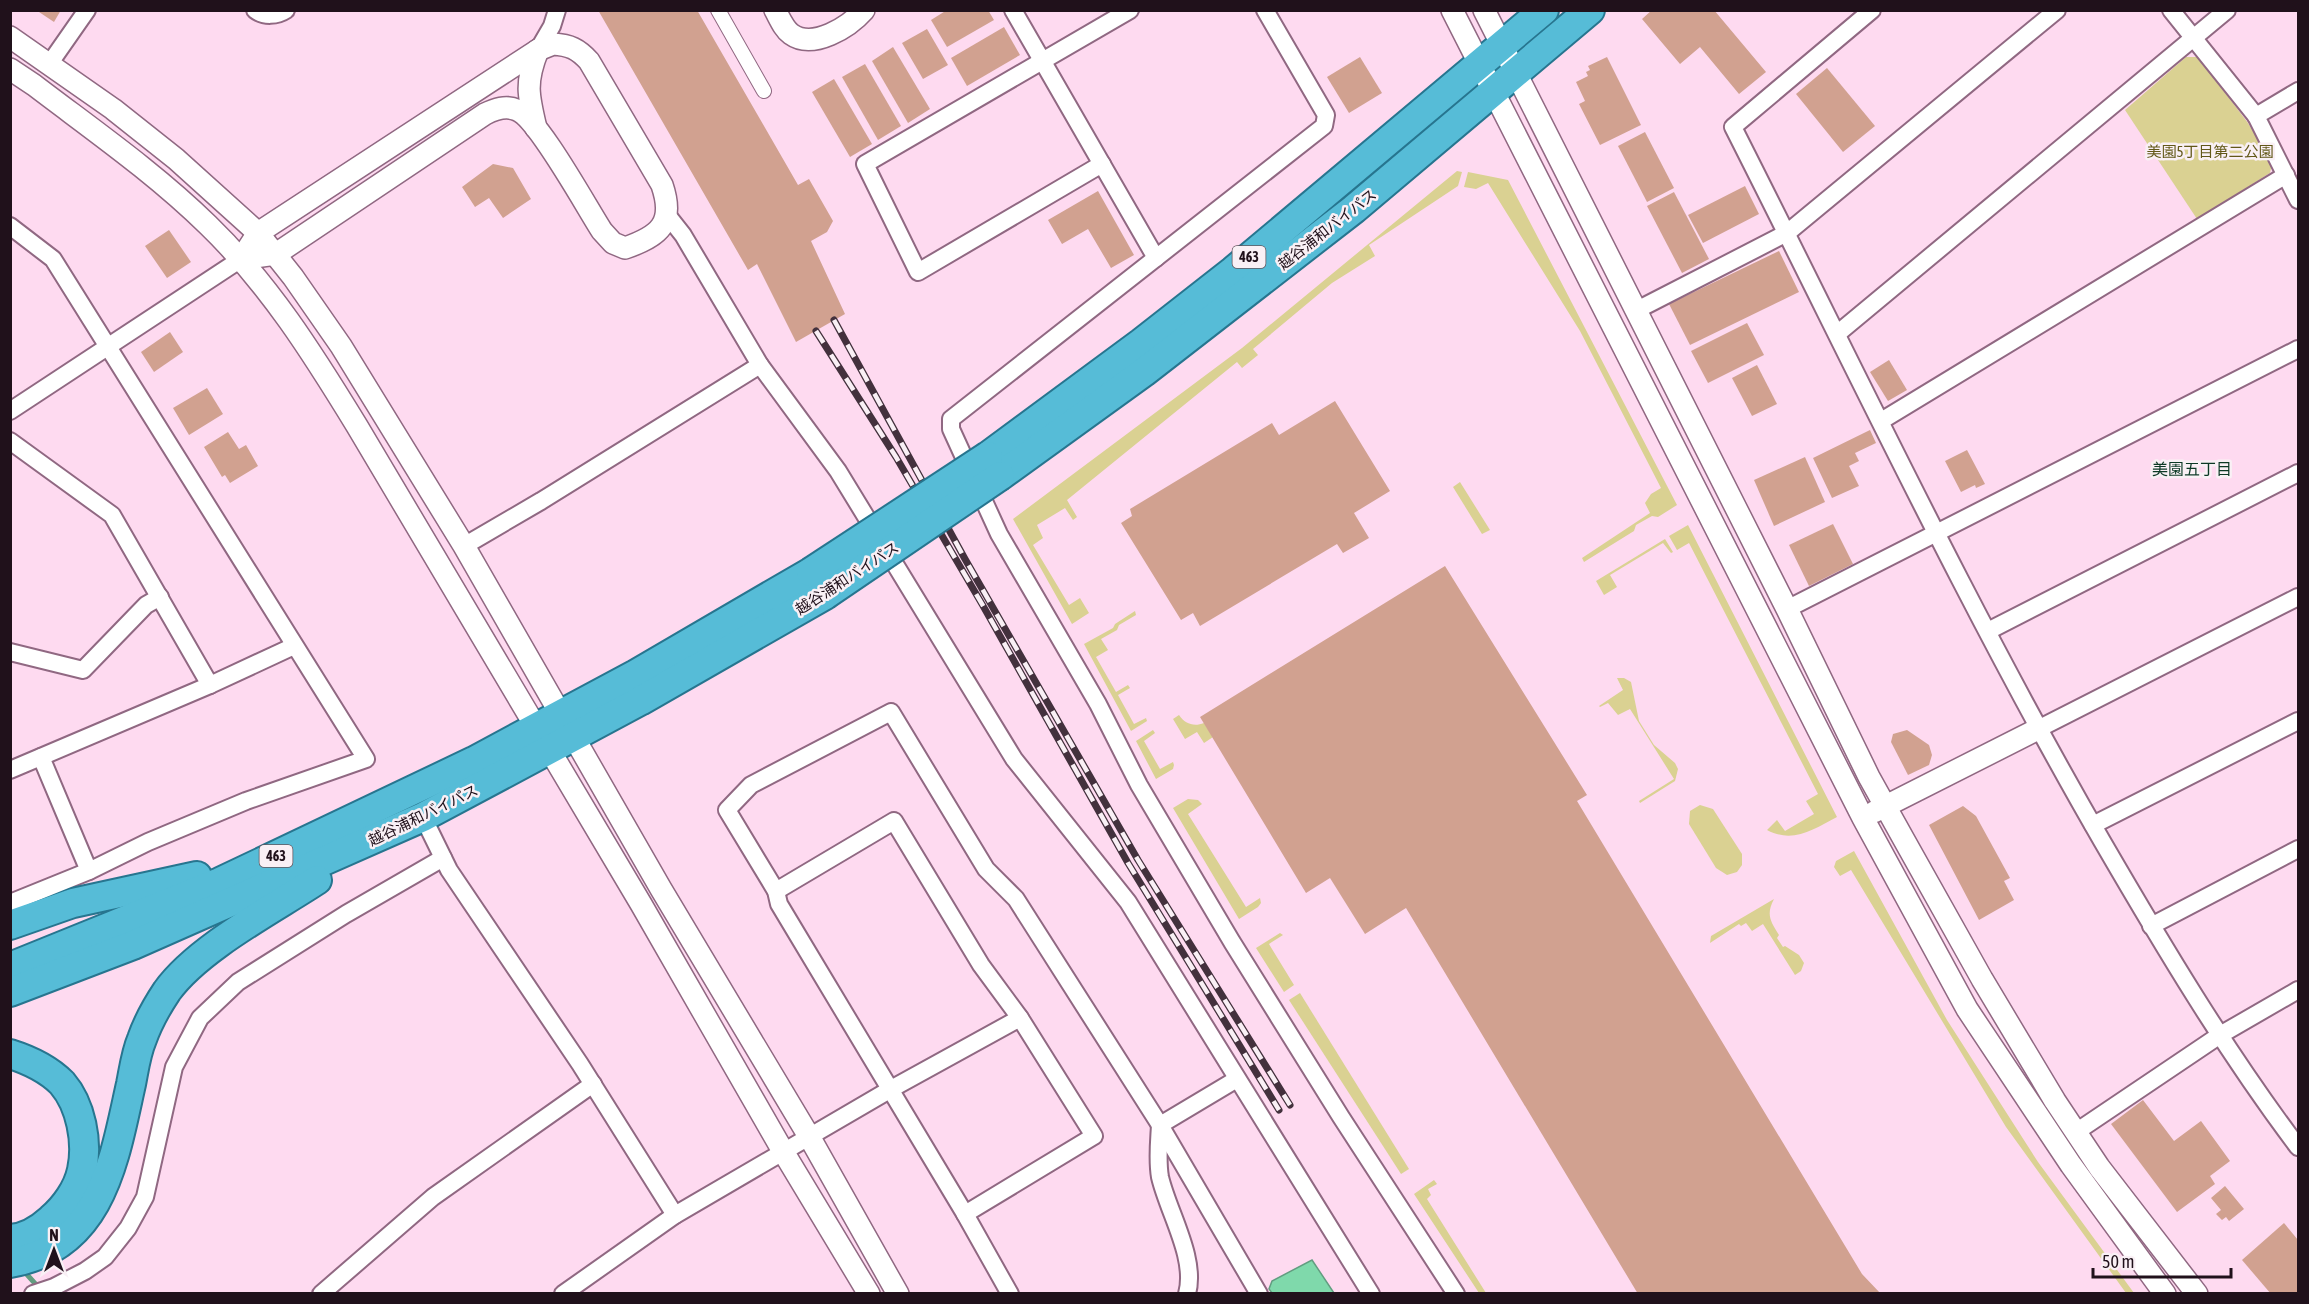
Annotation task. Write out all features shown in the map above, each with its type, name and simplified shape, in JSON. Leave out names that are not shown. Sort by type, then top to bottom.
[{"type":"highway","name":"越谷浦和バイパス","points":[[994,466],[1141,343],[1233,271],[1544,10]]},
{"type":"highway","name":"越谷浦和バイパス","points":[[10,992],[133,945],[423,817],[542,739],[818,583],[994,466],[1144,372],[1354,209],[1590,10]]},
{"type":"highway","name":"越谷浦和バイパス","points":[[10,967],[220,882],[474,761],[542,739]]},
{"type":"highway","name":"463","points":[[10,925],[73,903],[188,879],[346,823]]},
{"type":"highway","points":[[10,1263],[26,1261],[64,1241],[81,1224],[99,1198],[111,1168],[141,1041],[168,989],[222,941],[392,831]]},
{"type":"highway","points":[[10,1054],[44,1068],[62,1084],[79,1115],[83,1132],[82,1170],[74,1191],[62,1209],[42,1227],[10,1239]]},
{"type":"street","points":[[50,63],[87,10]]},
{"type":"street","points":[[255,10],[261,15],[280,14],[286,10]]},
{"type":"street","points":[[536,128],[528,83],[530,69],[552,26],[556,10]]},
{"type":"street","points":[[718,10],[764,91]]},
{"type":"street","points":[[775,10],[786,29],[794,36],[813,39],[840,29],[855,20],[864,10]]},
{"type":"street","points":[[1013,10],[1156,258]]},
{"type":"street","points":[[1102,164],[918,272],[865,164],[1130,10]]},
{"type":"street","points":[[1265,10],[1326,115],[1324,126],[951,419],[951,429],[999,534],[1098,704],[1139,784],[1238,952],[1341,1117],[1456,1293]]},
{"type":"street","points":[[1452,10],[1863,818],[1967,1009],[2071,1165],[2165,1293]]},
{"type":"street","points":[[1484,10],[1885,807],[1982,979],[2076,1132],[2145,1229],[2197,1293]]},
{"type":"street","points":[[1872,10],[1733,128],[2038,729],[2151,926],[2220,1035],[2298,1146]]},
{"type":"street","points":[[1635,311],[1787,233],[2057,10]]},
{"type":"street","points":[[2170,10],[2256,116],[2298,200]]},
{"type":"street","points":[[1837,334],[2227,10]]},
{"type":"street","points":[[10,38],[50,63],[176,159],[258,233],[276,254],[341,346],[464,546],[661,889],[810,1138],[898,1293]]},
{"type":"street","points":[[10,411],[241,259],[258,233],[538,50],[553,44],[568,45],[579,51],[589,62],[662,185],[668,201],[668,216],[660,230],[643,242],[625,248],[613,243],[602,231],[536,128],[518,110],[506,108],[485,114],[276,254],[241,259]]},
{"type":"street","points":[[10,69],[62,106],[173,194],[208,225],[272,296],[319,363],[641,904],[784,1153],[869,1293]]},
{"type":"street","points":[[2256,116],[2298,91]]},
{"type":"street","points":[[1881,421],[2286,175]]},
{"type":"street","points":[[668,216],[683,235],[760,365],[838,471],[1014,759],[1128,902],[1371,1293]]},
{"type":"street","points":[[10,903],[89,871],[148,842],[246,801],[366,759],[52,259],[15,235]]},
{"type":"street","points":[[1787,609],[2298,349]]},
{"type":"street","points":[[464,546],[760,365]]},
{"type":"street","points":[[10,441],[111,516],[210,685]]},
{"type":"street","points":[[1988,631],[2298,473]]},
{"type":"street","points":[[10,652],[83,670],[146,605],[160,597]]},
{"type":"street","points":[[1863,818],[2298,597]]},
{"type":"street","points":[[10,770],[210,685],[294,646]]},
{"type":"street","points":[[1010,1293],[727,810],[751,785],[891,712],[987,869],[1016,899],[1160,1125],[1259,1293]]},
{"type":"street","points":[[2093,825],[2298,721]]},
{"type":"street","points":[[41,757],[89,871]]},
{"type":"street","points":[[423,817],[443,858],[593,1084],[675,1215]]},
{"type":"street","points":[[776,891],[894,821],[981,965],[1020,1017],[1094,1136],[965,1214]]},
{"type":"street","points":[[2151,926],[2298,849]]},
{"type":"street","points":[[33,1293],[54,1287],[85,1271],[105,1257],[128,1228],[145,1197],[174,1067],[200,1017],[238,982],[443,858]]},
{"type":"street","points":[[2076,1132],[2220,1035],[2298,990]]},
{"type":"street","points":[[563,1293],[675,1215],[1020,1017]]},
{"type":"street","points":[[1160,1125],[1237,1079]]},
{"type":"street","points":[[321,1293],[433,1197],[593,1084]]},
{"type":"street","points":[[1160,1125],[1158,1163],[1161,1180],[1187,1259],[1190,1283],[1187,1293]]},
{"type":"green space","name":"美園5丁目第二公園","points":[[2186,57],[2198,57],[2248,123],[2272,164],[2270,173],[2197,219],[2125,110]]},
{"type":"green space","points":[[1457,171],[1462,172],[1458,186],[1369,245],[1375,256],[1332,283],[1253,349],[1258,355],[1242,368],[1237,362],[1067,500],[1077,517],[1073,520],[1065,508],[1037,525],[1043,538],[1033,545],[1069,605],[1080,598],[1089,613],[1072,624],[1013,519],[1242,348]]},
{"type":"green space","points":[[1468,172],[1508,180],[1677,505],[1658,517],[1652,516],[1636,525],[1634,531],[1584,562],[1582,558],[1650,513],[1645,503],[1651,494],[1661,488],[1580,331],[1488,183],[1476,189],[1464,187]]},
{"type":"green space","points":[[1460,482],[1490,530],[1482,534],[1453,487]]},
{"type":"green space","points":[[1688,525],[1837,817],[1812,830],[1786,836],[1767,830],[1777,820],[1785,831],[1814,814],[1806,801],[1818,794],[1689,543],[1677,550],[1669,536]]},
{"type":"green space","points":[[1665,539],[1673,552],[1671,553],[1663,543],[1610,575],[1617,587],[1604,595],[1596,581]]},
{"type":"green space","points":[[1135,611],[1136,615],[1101,639],[1108,650],[1096,657],[1116,692],[1128,685],[1130,688],[1118,695],[1134,724],[1146,718],[1147,721],[1131,731],[1084,644],[1113,628],[1115,624]]},
{"type":"green space","points":[[1617,678],[1624,678],[1631,682],[1639,721],[1654,745],[1675,763],[1678,769],[1675,781],[1640,803],[1639,801],[1674,779],[1630,709],[1618,715],[1608,703],[1599,706],[1623,690]]},
{"type":"green space","points":[[1179,715],[1190,724],[1204,723],[1213,737],[1204,743],[1197,732],[1185,739],[1173,719]]},
{"type":"green space","points":[[1153,730],[1155,733],[1144,741],[1160,769],[1173,762],[1174,765],[1173,769],[1156,779],[1136,741]]},
{"type":"green space","points":[[1188,799],[1198,800],[1202,804],[1188,814],[1246,907],[1260,898],[1261,903],[1258,907],[1239,919],[1173,808]]},
{"type":"green space","points":[[1700,805],[1713,809],[1742,854],[1742,865],[1737,872],[1727,875],[1716,868],[1689,824],[1690,811]]},
{"type":"green space","points":[[1854,851],[1947,1020],[2038,1162],[2134,1293],[2126,1293],[2006,1127],[1851,870],[1840,876],[1834,867],[1836,861]]},
{"type":"green space","points":[[1774,899],[1770,913],[1771,921],[1779,935],[1777,938],[1783,947],[1799,955],[1804,963],[1801,971],[1795,975],[1763,924],[1752,931],[1746,923],[1741,926],[1739,924],[1710,943],[1711,936]]},
{"type":"green space","points":[[1280,933],[1283,935],[1269,944],[1294,985],[1284,992],[1256,948]]},
{"type":"green space","points":[[1300,993],[1409,1169],[1401,1174],[1289,1000]]},
{"type":"green space","points":[[1434,1180],[1437,1184],[1428,1189],[1431,1195],[1427,1199],[1486,1293],[1479,1293],[1414,1194]]},
{"type":"shaded area","points":[[1312,1260],[1334,1293],[1272,1293],[1269,1289],[1272,1281]]},
{"type":"building","points":[[36,10],[61,10],[54,22]]},
{"type":"building","points":[[598,10],[697,10],[798,185],[809,179],[833,221],[827,232],[811,241],[845,314],[796,342],[757,264],[748,270]]},
{"type":"building","points":[[947,10],[988,10],[994,20],[947,47],[931,20]]},
{"type":"building","points":[[1652,10],[1714,10],[1766,72],[1739,94],[1700,47],[1680,64],[1642,19]]},
{"type":"building","points":[[1004,27],[1020,55],[967,86],[951,58]]},
{"type":"building","points":[[927,29],[948,65],[923,79],[902,43]]},
{"type":"building","points":[[893,47],[930,109],[908,123],[872,61]]},
{"type":"building","points":[[1360,57],[1382,93],[1349,113],[1327,77]]},
{"type":"building","points":[[1607,57],[1641,125],[1600,145],[1579,104],[1585,101],[1576,82],[1588,76],[1586,72],[1590,70],[1588,66]]},
{"type":"building","points":[[865,64],[901,126],[878,140],[842,77]]},
{"type":"building","points":[[1827,68],[1875,126],[1843,152],[1796,94]]},
{"type":"building","points":[[834,79],[872,144],[850,157],[812,92]]},
{"type":"building","points":[[1645,132],[1674,188],[1647,202],[1618,146]]},
{"type":"building","points":[[493,164],[513,168],[531,199],[503,218],[489,198],[475,207],[462,187]]},
{"type":"building","points":[[1745,186],[1759,214],[1703,243],[1688,215]]},
{"type":"building","points":[[1098,191],[1134,255],[1111,268],[1088,229],[1062,244],[1048,220]]},
{"type":"building","points":[[1674,192],[1709,259],[1682,273],[1647,206]]},
{"type":"building","points":[[169,230],[191,262],[167,278],[145,246]]},
{"type":"building","points":[[1779,251],[1799,292],[1690,345],[1669,304]]},
{"type":"building","points":[[1747,323],[1764,355],[1708,383],[1691,351]]},
{"type":"building","points":[[170,332],[183,352],[154,372],[141,352]]},
{"type":"building","points":[[1889,360],[1907,390],[1888,401],[1870,372]]},
{"type":"building","points":[[1757,365],[1777,404],[1752,416],[1732,378]]},
{"type":"building","points":[[207,388],[223,414],[189,435],[173,408]]},
{"type":"building","points":[[1335,401],[1390,491],[1354,513],[1369,538],[1343,553],[1337,544],[1200,626],[1193,613],[1181,620],[1121,523],[1132,516],[1130,509],[1272,423],[1279,435]]},
{"type":"building","points":[[1870,430],[1876,443],[1855,453],[1859,461],[1849,466],[1859,486],[1832,498],[1813,458]]},
{"type":"building","points":[[228,432],[239,449],[246,445],[258,466],[230,483],[225,475],[222,477],[204,447]]},
{"type":"building","points":[[1967,450],[1985,484],[1976,488],[1975,485],[1961,492],[1945,461]]},
{"type":"building","points":[[1805,457],[1825,502],[1774,526],[1754,480]]},
{"type":"building","points":[[1833,524],[1853,564],[1809,586],[1789,545]]},
{"type":"building","points":[[1445,566],[1587,795],[1577,801],[1862,1274],[1881,1294],[1638,1294],[1406,908],[1365,934],[1330,878],[1306,893],[1200,717]]},
{"type":"building","points":[[1907,730],[1929,745],[1932,755],[1929,765],[1908,775],[1891,742],[1893,734]]},
{"type":"building","points":[[1963,806],[1976,816],[2010,878],[2004,881],[2014,900],[1979,920],[1929,825]]},
{"type":"building","points":[[2143,1100],[2174,1141],[2201,1121],[2230,1161],[2210,1176],[2215,1184],[2177,1212],[2111,1124]]},
{"type":"building","points":[[2225,1186],[2244,1209],[2229,1221],[2226,1217],[2222,1220],[2216,1214],[2221,1210],[2211,1198]]},
{"type":"building","points":[[2284,1223],[2298,1240],[2298,1294],[2271,1294],[2242,1260]]},
{"type":"waterway","points":[[23,1270],[39,1288]]},
{"type":"railway","points":[[834,320],[965,559],[1138,860],[1290,1105]]},
{"type":"railway","points":[[816,331],[896,457],[1128,863],[1279,1110]]},
{"type":"district","name":"美園五丁目","points":[[2192,469]]}]
